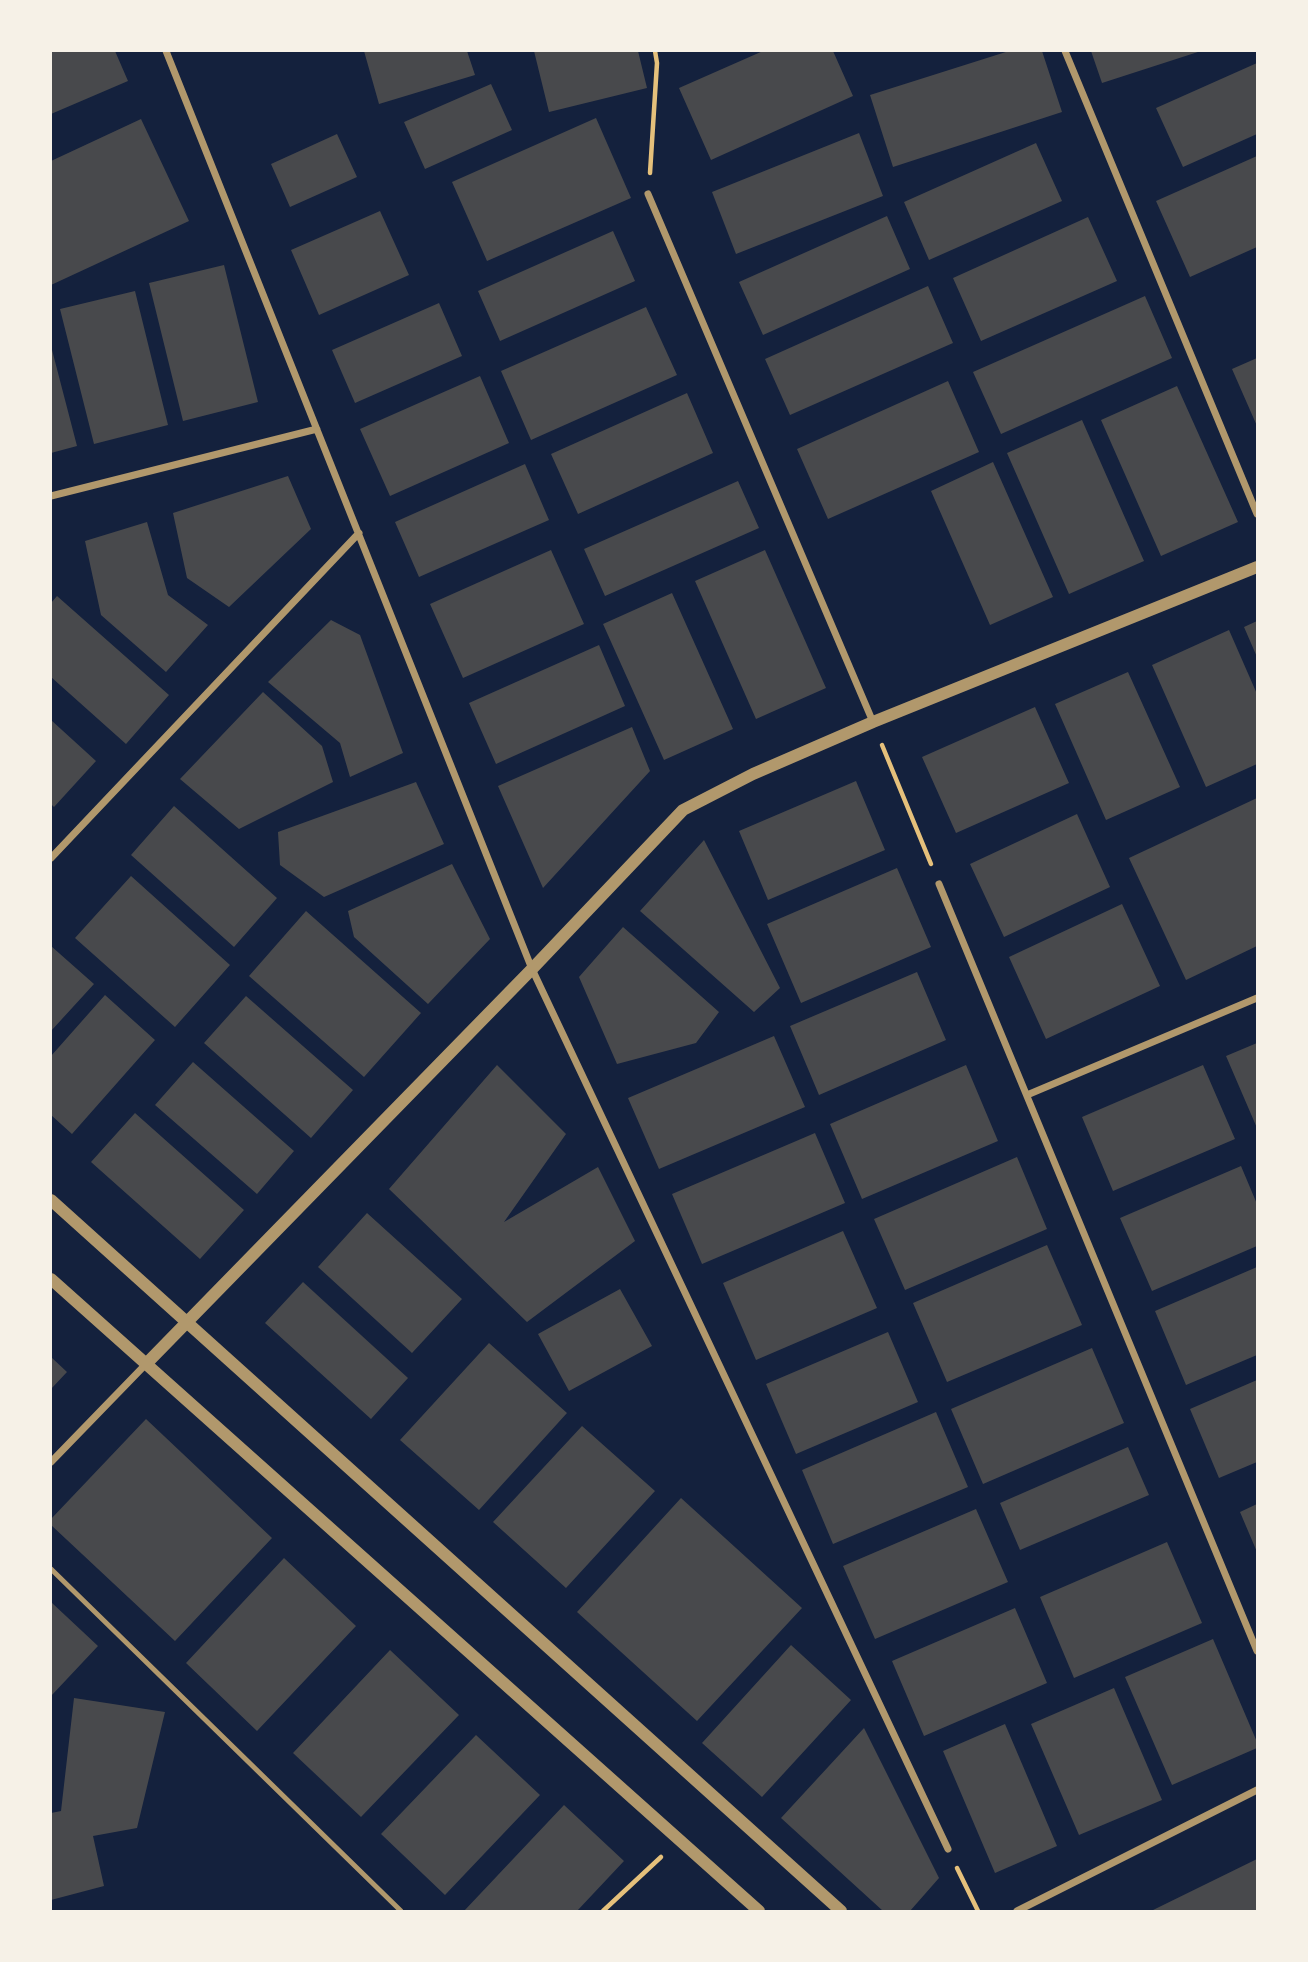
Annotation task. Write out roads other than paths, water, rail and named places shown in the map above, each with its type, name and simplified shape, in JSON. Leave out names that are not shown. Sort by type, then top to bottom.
[{"type":"street","points":[[166,51],[532,969],[948,1849]]},
{"type":"street","points":[[1065,51],[1257,514]]},
{"type":"street","points":[[648,194],[873,722]]},
{"type":"street","points":[[51,496],[317,429]]},
{"type":"street","points":[[51,858],[359,533]]},
{"type":"street","points":[[51,1462],[532,969],[682,810],[753,774],[873,722],[1257,567]]},
{"type":"street","points":[[939,884],[1257,1651]]},
{"type":"street","points":[[1027,1095],[1257,998]]},
{"type":"street","points":[[51,1200],[841,1911]]},
{"type":"street","points":[[51,1279],[759,1911]]},
{"type":"street","points":[[1017,1911],[1257,1790]]},
{"type":"lane","points":[[51,1569],[401,1911]]}]
